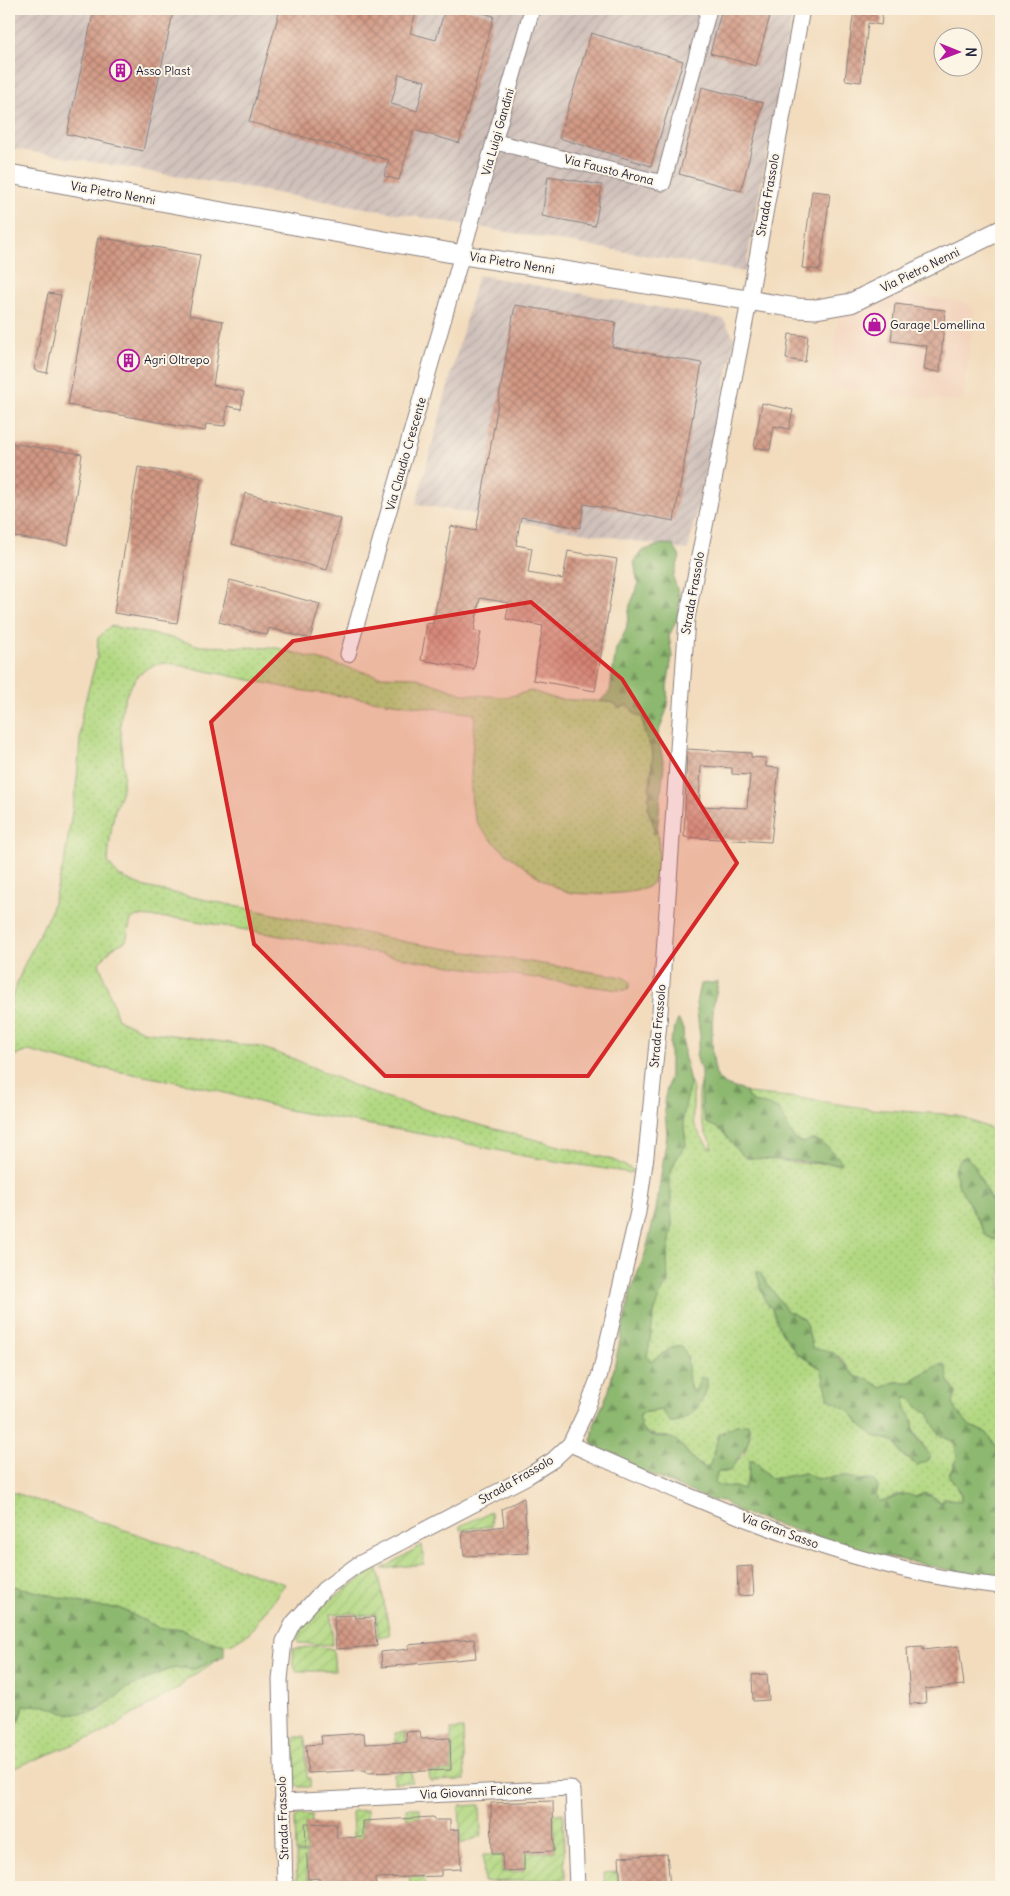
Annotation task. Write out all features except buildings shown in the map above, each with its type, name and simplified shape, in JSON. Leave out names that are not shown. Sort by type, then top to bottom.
[{"type":"street","name":"Via Luigi Gandini","points":[[463,255],[532,9]]},
{"type":"street","name":"Via Fausto Arona","points":[[496,142],[663,183],[709,9]]},
{"type":"street","name":"Strada Frassolo","points":[[285,1887],[280,1660],[284,1641],[293,1623],[305,1607],[324,1589],[357,1566],[528,1476],[553,1460],[570,1444],[585,1413],[600,1374],[638,1212],[646,1156],[659,1022],[687,618],[749,302],[802,9]]},
{"type":"street","name":"Via Pietro Nenni","points":[[9,174],[463,255],[749,302],[816,309],[852,303],[1001,230]]},
{"type":"street","name":"Via Claudio Crescente","points":[[348,654],[463,255]]},
{"type":"street","name":"Via Gran Sasso","points":[[570,1444],[698,1501],[831,1550],[904,1569],[1001,1586]]},
{"type":"street","name":"Via Giovanni Falcone","points":[[282,1802],[570,1788],[573,1791],[577,1887]]},
{"type":"highlighted area","points":[[531,602],[622,679],[737,863],[588,1076],[385,1076],[254,944],[211,722],[293,641]]},
{"type":"shaded area","points":[[9,9],[793,9],[745,272],[9,148]]},
{"type":"shaded area","points":[[478,275],[723,319],[735,339],[688,550],[416,504]]},
{"type":"shaded area","points":[[895,292],[967,303],[974,311],[964,397],[957,402],[831,387],[837,317],[880,302]]},
{"type":"green space","points":[[662,544],[673,545],[680,557],[673,577],[680,598],[678,617],[669,636],[672,657],[667,687],[668,706],[658,734],[664,766],[657,832],[654,835],[654,826],[648,810],[653,752],[645,735],[643,718],[635,714],[628,705],[620,708],[614,703],[600,701],[610,691],[616,649],[626,630],[630,605],[638,586],[634,561],[642,551]]},
{"type":"green space","points":[[110,626],[168,637],[201,646],[277,648],[378,676],[414,677],[463,694],[507,697],[531,691],[556,699],[612,702],[620,708],[628,705],[635,714],[642,715],[645,735],[653,752],[648,810],[654,826],[654,835],[657,832],[659,837],[658,864],[655,878],[647,887],[631,892],[606,894],[571,893],[543,879],[515,860],[490,838],[476,820],[471,797],[475,714],[298,690],[168,663],[152,666],[143,671],[132,684],[125,698],[122,711],[123,774],[121,791],[112,823],[108,863],[119,876],[145,887],[411,943],[623,977],[630,982],[628,990],[618,990],[431,963],[185,919],[136,916],[131,920],[126,941],[112,948],[99,963],[118,1019],[143,1031],[260,1047],[294,1059],[366,1091],[449,1117],[613,1160],[633,1170],[631,1173],[524,1156],[427,1135],[288,1110],[199,1086],[79,1064],[29,1051],[9,1057],[9,1004],[25,963],[50,913],[64,863],[77,780],[82,713],[97,657],[98,638]]},
{"type":"green space","points":[[718,982],[713,1009],[712,1043],[714,1066],[720,1081],[748,1093],[746,1095],[752,1102],[769,1105],[779,1110],[795,1140],[802,1143],[810,1140],[818,1141],[839,1158],[840,1164],[746,1158],[724,1134],[714,1126],[706,1123],[702,1109],[701,1071],[696,1055],[700,1037],[696,1003],[700,984]]},
{"type":"green space","points":[[678,1019],[683,1028],[684,1054],[690,1083],[683,1117],[686,1145],[676,1159],[670,1175],[672,1228],[667,1259],[668,1283],[662,1291],[655,1308],[647,1356],[651,1361],[675,1346],[682,1347],[687,1357],[692,1392],[695,1392],[701,1377],[707,1379],[707,1386],[701,1401],[684,1419],[670,1422],[662,1410],[645,1412],[640,1415],[642,1429],[650,1435],[677,1441],[693,1460],[706,1468],[710,1465],[719,1434],[736,1425],[748,1424],[750,1431],[745,1449],[730,1471],[718,1472],[714,1482],[724,1486],[743,1489],[748,1478],[750,1460],[754,1460],[771,1479],[805,1473],[817,1479],[845,1476],[858,1480],[873,1480],[878,1486],[876,1495],[879,1501],[904,1494],[915,1497],[925,1493],[943,1503],[943,1498],[961,1501],[961,1492],[949,1477],[957,1457],[954,1442],[938,1434],[928,1413],[906,1396],[905,1407],[913,1420],[913,1430],[918,1440],[931,1456],[926,1462],[917,1465],[902,1454],[894,1441],[874,1436],[848,1410],[829,1399],[821,1368],[797,1354],[781,1331],[772,1309],[765,1301],[756,1271],[760,1273],[787,1311],[804,1319],[807,1324],[812,1348],[834,1353],[857,1378],[867,1379],[882,1388],[895,1382],[909,1382],[938,1365],[945,1365],[949,1381],[956,1393],[953,1403],[956,1410],[970,1426],[987,1433],[994,1444],[1001,1448],[1001,1581],[860,1551],[741,1513],[723,1501],[710,1500],[596,1451],[592,1440],[594,1425],[609,1390],[631,1290],[645,1254],[656,1210],[667,1135],[664,1101],[670,1076],[670,1042]]},
{"type":"green space","points":[[689,1079],[693,1092],[694,1121],[709,1148],[712,1148],[704,1129],[700,1112],[699,1093],[701,1081],[702,1109],[706,1123],[720,1128],[749,1158],[765,1158],[794,1163],[840,1164],[805,1143],[795,1140],[769,1105],[752,1102],[746,1094],[748,1093],[799,1098],[871,1109],[957,1115],[1001,1133],[1001,1207],[990,1199],[974,1165],[956,1180],[986,1235],[992,1239],[1001,1240],[1001,1448],[994,1444],[987,1433],[970,1426],[956,1410],[953,1403],[956,1393],[949,1381],[945,1365],[938,1365],[909,1382],[895,1382],[882,1388],[867,1379],[854,1376],[840,1357],[812,1348],[807,1324],[787,1311],[760,1273],[765,1301],[772,1309],[781,1331],[797,1354],[821,1368],[829,1399],[848,1410],[874,1436],[894,1441],[904,1457],[911,1461],[929,1454],[913,1430],[913,1420],[905,1407],[906,1396],[928,1413],[941,1436],[954,1442],[957,1455],[949,1474],[959,1490],[961,1501],[943,1498],[943,1503],[929,1494],[915,1497],[896,1495],[883,1502],[879,1501],[876,1495],[878,1489],[869,1479],[858,1480],[845,1476],[817,1479],[805,1473],[771,1479],[754,1460],[750,1460],[748,1478],[743,1489],[720,1485],[714,1482],[718,1472],[727,1472],[744,1454],[750,1434],[742,1425],[719,1434],[710,1466],[706,1468],[696,1462],[678,1442],[668,1437],[647,1433],[641,1426],[639,1419],[642,1413],[662,1410],[668,1419],[681,1420],[693,1410],[705,1395],[698,1388],[692,1392],[687,1378],[687,1356],[675,1346],[651,1361],[647,1356],[655,1308],[662,1291],[668,1283],[667,1259],[672,1228],[670,1175],[676,1159],[686,1145],[683,1117]]},
{"type":"green space","points":[[966,1156],[974,1165],[990,1199],[1001,1207],[1001,1240],[992,1239],[986,1235],[958,1184],[954,1169],[959,1160]]},
{"type":"green space","points":[[9,1491],[285,1584],[250,1632],[231,1644],[224,1645],[192,1636],[182,1629],[161,1629],[119,1608],[99,1607],[9,1585]]},
{"type":"green space","points":[[491,1512],[492,1526],[460,1530],[460,1526]]},
{"type":"green space","points":[[422,1545],[424,1564],[382,1569]]},
{"type":"green space","points":[[378,1569],[390,1635],[378,1637],[376,1614],[357,1616],[356,1613],[331,1614],[333,1645],[298,1643],[297,1639],[304,1628],[322,1608],[355,1582]]},
{"type":"green space","points":[[9,1585],[99,1607],[119,1608],[161,1629],[182,1629],[192,1636],[224,1645],[224,1656],[195,1669],[175,1668],[167,1670],[128,1688],[103,1706],[88,1713],[67,1714],[46,1706],[24,1705],[20,1720],[9,1734]]},
{"type":"green space","points":[[316,1646],[333,1649],[335,1671],[296,1671],[293,1662],[293,1649]]},
{"type":"green space","points":[[224,1656],[187,1679],[180,1687],[102,1733],[9,1770],[9,1734],[20,1720],[24,1705],[34,1704],[96,1711],[128,1688],[167,1670],[175,1668],[195,1669]]},
{"type":"green space","points":[[463,1729],[465,1780],[430,1781],[429,1772],[452,1771],[451,1730]]},
{"type":"green space","points":[[405,1732],[406,1745],[410,1745],[412,1782],[394,1783],[394,1774],[402,1773],[401,1742],[396,1742],[395,1733]]},
{"type":"green space","points":[[294,1737],[305,1737],[307,1778],[310,1778],[310,1787],[299,1787],[295,1783]]},
{"type":"green space","points":[[480,1805],[481,1836],[461,1844],[459,1806]]},
{"type":"green space","points":[[406,1808],[420,1808],[420,1817],[414,1818],[415,1834],[407,1834]]},
{"type":"green space","points":[[367,1810],[367,1820],[362,1821],[365,1879],[370,1880],[371,1887],[355,1887],[352,1811]]},
{"type":"green space","points":[[563,1813],[565,1879],[484,1882],[483,1855],[502,1855],[502,1872],[524,1871],[524,1852],[554,1852],[554,1814]]},
{"type":"green space","points":[[299,1814],[312,1815],[311,1823],[305,1823],[306,1853],[296,1853],[295,1819]]},
{"type":"green space","points":[[296,1854],[306,1854],[307,1879],[312,1879],[314,1887],[297,1887]]},
{"type":"green space","points":[[408,1859],[416,1859],[417,1877],[424,1877],[425,1885],[410,1886]]},
{"type":"green space","points":[[617,1872],[618,1887],[605,1887],[604,1873]]},
{"type":"place","name":"Asso Plast","points":[[120,71]]},
{"type":"place","name":"Garage Lomellina","points":[[874,325]]},
{"type":"place","name":"Agri Oltrepo","points":[[128,360]]}]
